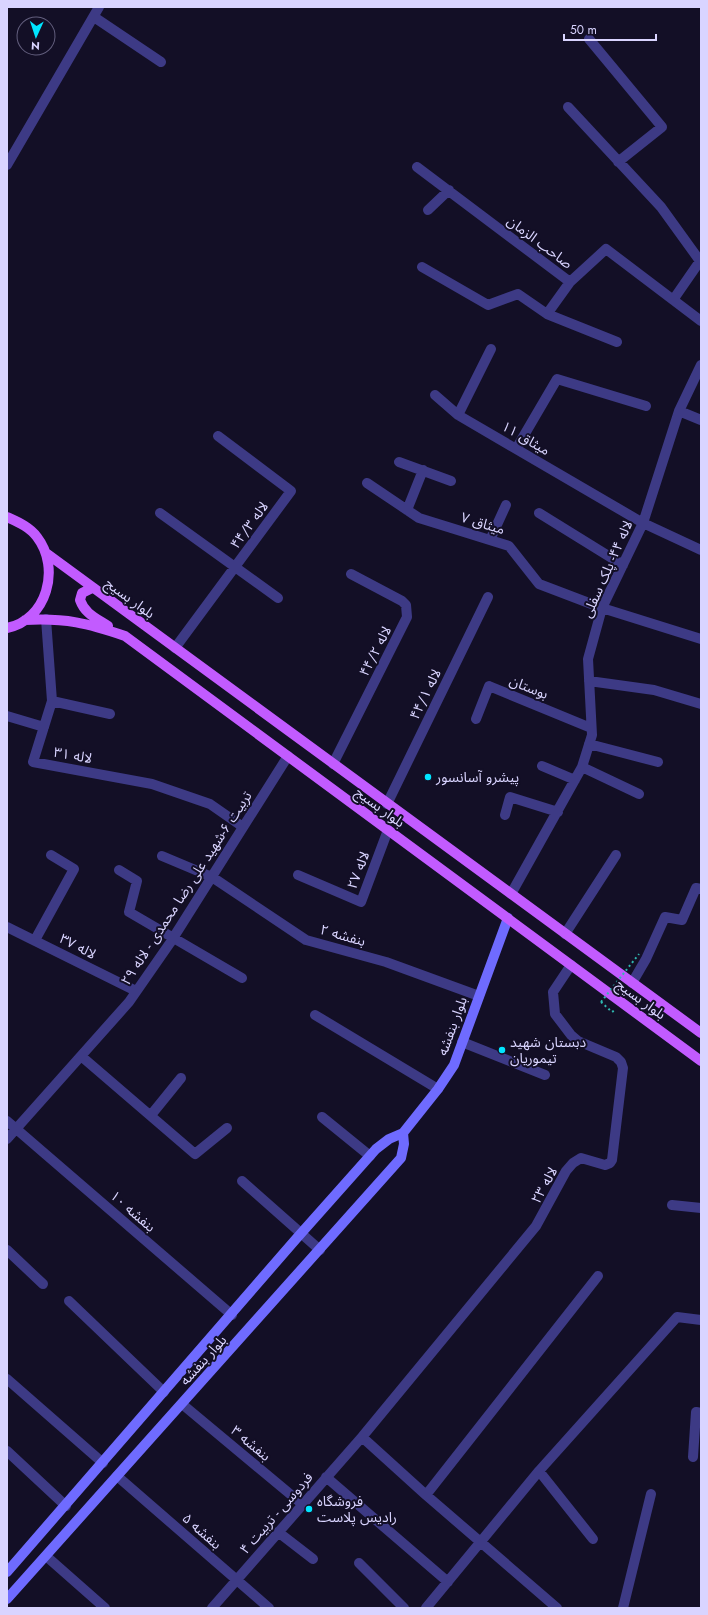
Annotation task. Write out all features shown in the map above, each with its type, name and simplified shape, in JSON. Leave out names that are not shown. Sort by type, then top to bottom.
[{"type":"main road","points":[[7,517],[23,525],[37,537],[46,553],[50,572],[47,590],[39,607],[25,620],[7,628]]},
{"type":"main road","name":"بلوار بسیج","points":[[46,553],[701,1033]]},
{"type":"main road","points":[[92,588],[82,593],[80,600],[86,612],[125,636]]},
{"type":"main road","name":"بلوار بسیج","points":[[25,620],[65,620],[91,624],[125,636],[701,1061]]},
{"type":"main road","name":"بلوار بنفشه","points":[[9,1568],[66,1506],[232,1315],[301,1233],[370,1156],[389,1139],[403,1133],[438,1090],[454,1065],[508,918]]},
{"type":"main road","name":"بلوار بنفشه","points":[[7,1599],[401,1158],[404,1144],[403,1133]]},
{"type":"street","points":[[7,165],[99,7]]},
{"type":"street","points":[[94,17],[161,62]]},
{"type":"street","points":[[589,39],[662,127],[618,162]]},
{"type":"street","points":[[568,107],[661,207],[700,261],[673,300]]},
{"type":"street","name":"صاحب الزمان","points":[[417,167],[570,282],[606,249],[701,321]]},
{"type":"street","points":[[428,210],[449,190]]},
{"type":"street","points":[[422,267],[488,305],[518,294],[546,314],[617,342]]},
{"type":"street","points":[[546,314],[570,282]]},
{"type":"street","points":[[458,414],[491,349]]},
{"type":"street","name":"لاله ۴۴- پلک سفلی","points":[[511,894],[582,767],[589,744],[591,728],[588,659],[602,608],[643,523],[679,411],[701,365]]},
{"type":"street","points":[[516,449],[557,379],[646,406]]},
{"type":"street","name":"میثاق ۱۱","points":[[435,395],[458,414],[516,449],[643,523],[701,550]]},
{"type":"street","points":[[679,411],[701,420]]},
{"type":"street","name":"لاله ۴۴/۳","points":[[175,648],[291,492],[218,436]]},
{"type":"street","points":[[399,462],[451,481]]},
{"type":"street","points":[[407,510],[423,470]]},
{"type":"street","name":"میثاق ۷","points":[[368,483],[419,518],[509,546],[539,584],[602,608],[701,639]]},
{"type":"street","points":[[490,540],[506,505]]},
{"type":"street","points":[[160,513],[278,598]]},
{"type":"street","points":[[539,514],[623,565]]},
{"type":"street","name":"لاله ۴۴/۲","points":[[333,764],[407,617],[406,605],[402,601],[351,574]]},
{"type":"street","name":"لاله ۴۴/۱","points":[[388,804],[488,596]]},
{"type":"street","name":"لاله ۳۱","points":[[46,619],[52,701],[33,762],[152,784],[210,804],[243,827]]},
{"type":"street","points":[[589,681],[654,690],[701,704]]},
{"type":"street","name":"بوستان","points":[[476,719],[489,686],[591,728]]},
{"type":"street","points":[[52,701],[110,714]]},
{"type":"street","points":[[7,716],[44,727]]},
{"type":"street","points":[[589,744],[658,762]]},
{"type":"street","name":"تربیت ۶-شهید علی رضا محمدی - لاله ۲۹","points":[[7,1139],[81,1056],[136,991],[212,877],[288,756]]},
{"type":"street","points":[[542,766],[575,780]]},
{"type":"street","points":[[582,767],[639,794]]},
{"type":"street","points":[[505,815],[510,797],[558,812]]},
{"type":"street","name":"لاله ۲۷","points":[[298,875],[361,902],[388,830]]},
{"type":"street","points":[[35,940],[74,869],[51,855]]},
{"type":"street","points":[[565,934],[616,855]]},
{"type":"street","name":"بنفشه ۲","points":[[162,856],[212,877],[306,940],[386,962],[479,996]]},
{"type":"street","points":[[119,870],[137,881],[129,912],[242,978]]},
{"type":"street","points":[[632,983],[665,918],[682,920],[696,888],[701,889]]},
{"type":"street","name":"لاله ۳۷","points":[[7,927],[136,991]]},
{"type":"street","name":"لاله ۲۳","points":[[362,1437],[536,1226],[573,1163],[581,1158],[606,1164],[610,1163],[612,1160],[623,1068],[621,1062],[616,1057],[578,1041],[571,1035],[555,1014],[553,992],[571,965]]},
{"type":"street","points":[[315,1015],[438,1090]]},
{"type":"street","points":[[462,1042],[545,1075]]},
{"type":"street","points":[[81,1056],[195,1154],[227,1128]]},
{"type":"street","points":[[150,1115],[181,1078]]},
{"type":"street","points":[[322,1117],[370,1156]]},
{"type":"street","name":"بنفشه ۱۰","points":[[7,1121],[232,1315]]},
{"type":"street","points":[[242,1181],[320,1250]]},
{"type":"street","points":[[672,1205],[701,1208]]},
{"type":"street","points":[[7,1250],[43,1284]]},
{"type":"street","points":[[426,1495],[598,1276]]},
{"type":"street","points":[[69,1301],[164,1392]]},
{"type":"street","points":[[428,1607],[539,1471],[677,1318],[701,1320]]},
{"type":"street","points":[[7,1379],[103,1462]]},
{"type":"street","name":"بنفشه ۳","points":[[182,1404],[302,1504]]},
{"type":"street","points":[[693,1457],[696,1412],[701,1413]]},
{"type":"street","points":[[362,1437],[426,1495],[557,1608]]},
{"type":"street","name":"فردوسی - تربیت ۴","points":[[212,1608],[362,1437]]},
{"type":"street","points":[[7,1451],[66,1506]]},
{"type":"street","points":[[539,1471],[593,1539]]},
{"type":"street","name":"بنفشه ۵","points":[[118,1476],[269,1608]]},
{"type":"street","points":[[326,1477],[448,1582]]},
{"type":"street","points":[[622,1608],[651,1494]]},
{"type":"street","points":[[278,1532],[313,1559]]},
{"type":"street","points":[[46,1556],[93,1604],[105,1608]]},
{"type":"street","points":[[359,1564],[404,1608]]},
{"type":"path","points":[[612,1012],[601,1002],[639,954]]},
{"type":"place","name":"پیشرو آسانسور","points":[[428,777]]},
{"type":"place","name":"دبستان شهید تیموریان","points":[[502,1050]]},
{"type":"place","name":"فروشگاه رادیس پلاست","points":[[309,1509]]}]
